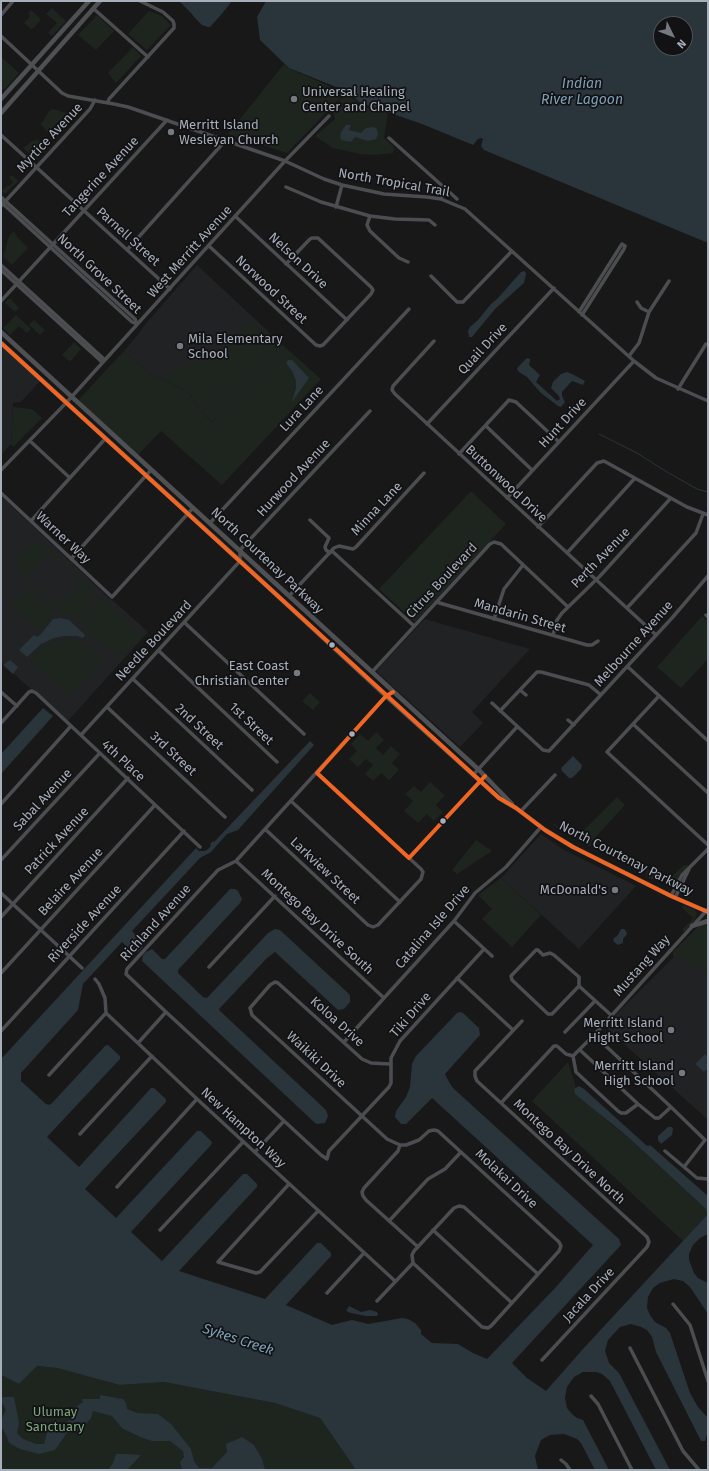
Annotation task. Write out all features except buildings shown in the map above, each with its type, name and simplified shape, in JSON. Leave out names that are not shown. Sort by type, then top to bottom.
[{"type":"main road","points":[[1,99],[89,1]]},
{"type":"main road","points":[[1,113],[100,1]]},
{"type":"main road","name":"North Courtenay Parkway","points":[[1,332],[478,769],[518,810]]},
{"type":"main road","name":"North Courtenay Parkway","points":[[1,343],[499,798],[541,827],[591,857],[673,897],[707,911]]},
{"type":"main road","points":[[10,352],[20,356],[26,355]]},
{"type":"main road","points":[[19,360],[26,360],[34,363]]},
{"type":"main road","points":[[692,926],[708,921]]},
{"type":"street","points":[[1,15],[13,1]]},
{"type":"street","points":[[108,102],[109,99],[172,31],[174,24],[163,12],[140,1]]},
{"type":"street","points":[[94,8],[148,57]]},
{"type":"street","name":"North Tropical Trail","points":[[1,36],[62,93],[68,96],[108,102],[167,120],[277,158],[324,179],[342,185],[384,194],[441,199],[469,212],[634,361],[656,378],[708,401]]},
{"type":"street","name":"Myrtice Avenue","points":[[3,203],[90,109],[96,100]]},
{"type":"street","name":"West Merritt Avenue","points":[[1,470],[72,397],[136,324],[170,289],[285,161],[329,116]]},
{"type":"street","name":"Tangerine Avenue","points":[[1,301],[167,120]]},
{"type":"street","name":"Parnell Street","points":[[1,135],[170,289]]},
{"type":"street","points":[[389,138],[457,199]]},
{"type":"street","points":[[127,250],[225,141]]},
{"type":"street","points":[[277,158],[279,163],[277,170]]},
{"type":"street","points":[[336,207],[342,185]]},
{"type":"street","points":[[286,186],[314,200],[370,216],[395,219],[429,220],[435,225]]},
{"type":"street","points":[[441,199],[443,191],[446,188]]},
{"type":"street","name":"North Grove Street","points":[[1,197],[3,203],[51,245],[115,304],[132,322],[136,324]]},
{"type":"street","name":"Nelson Drive","points":[[235,216],[347,320]]},
{"type":"street","points":[[370,216],[367,225],[370,231],[399,258],[408,262]]},
{"type":"street","points":[[286,264],[310,239],[318,238],[372,290],[371,294],[347,320]]},
{"type":"street","points":[[581,313],[622,244],[625,246],[624,249],[603,278]]},
{"type":"street","name":"Norwood Street","points":[[209,246],[316,345],[323,345],[347,320]]},
{"type":"street","points":[[431,276],[457,302],[463,302],[512,251]]},
{"type":"street","points":[[1,265],[103,361]]},
{"type":"street","points":[[1,270],[18,282]]},
{"type":"street","points":[[629,356],[639,344],[649,312],[669,281]]},
{"type":"street","name":"Quail Drive","points":[[428,424],[554,288]]},
{"type":"street","points":[[637,302],[641,308],[649,312]]},
{"type":"street","name":"Lura Lane","points":[[210,523],[409,309]]},
{"type":"street","name":"Buttonwood Drive","points":[[434,341],[393,386],[392,390],[395,394],[656,636]]},
{"type":"street","points":[[678,389],[706,344]]},
{"type":"street","name":"Hunt Drive","points":[[507,498],[634,361]]},
{"type":"street","points":[[459,454],[510,400],[559,442]]},
{"type":"street","name":"Hurwood Avenue","points":[[240,550],[370,411]]},
{"type":"street","points":[[486,426],[532,470]]},
{"type":"street","points":[[30,521],[105,439]]},
{"type":"street","points":[[30,441],[70,478]]},
{"type":"street","points":[[538,527],[597,463],[601,461],[606,462],[670,499],[708,515]]},
{"type":"street","points":[[71,559],[152,470]]},
{"type":"street","name":"Minna Lane","points":[[331,552],[339,546],[350,549],[356,547],[424,473]]},
{"type":"street","points":[[567,553],[635,478]]},
{"type":"street","name":"Warner Way","points":[[1,493],[112,597],[188,514]]},
{"type":"street","name":"Perth Avenue","points":[[553,635],[558,620],[568,607],[670,499]]},
{"type":"street","points":[[188,514],[193,508]]},
{"type":"street","points":[[626,608],[696,533],[703,514]]},
{"type":"street","points":[[310,520],[329,538],[325,547],[326,550],[331,552],[414,626]]},
{"type":"street","name":"Citrus Boulevard","points":[[372,672],[436,602],[494,542],[501,544],[568,607]]},
{"type":"street","points":[[240,550],[240,561]]},
{"type":"street","points":[[289,596],[331,552]]},
{"type":"street","name":"Needle Boulevard","points":[[81,735],[185,623],[240,561]]},
{"type":"street","points":[[494,618],[504,590],[523,565]]},
{"type":"street","name":"Melbourne Avenue","points":[[518,727],[543,750],[547,751],[551,749],[656,636],[708,576]]},
{"type":"street","name":"Mandarin Street","points":[[436,602],[587,645],[592,645],[598,641]]},
{"type":"street","points":[[185,623],[304,734]]},
{"type":"street","name":"1st Street","points":[[159,651],[278,762]]},
{"type":"street","points":[[628,666],[708,741]]},
{"type":"street","points":[[500,711],[534,674],[541,672],[589,686],[600,695]]},
{"type":"street","name":"2nd Street","points":[[133,678],[252,790]]},
{"type":"street","points":[[520,690],[526,695]]},
{"type":"street","name":"4th Place","points":[[17,706],[29,692],[32,691],[36,693],[200,847]]},
{"type":"street","points":[[1,692],[17,706],[1,724]]},
{"type":"street","name":"Richland Avenue","points":[[327,1159],[126,974],[127,969],[221,868],[236,861],[386,696],[393,692]]},
{"type":"street","points":[[659,696],[607,752],[708,845]]},
{"type":"street","points":[[473,775],[518,727],[492,703]]},
{"type":"street","name":"3rd Street","points":[[107,706],[225,817]]},
{"type":"street","points":[[568,720],[574,725]]},
{"type":"street","points":[[633,724],[708,793]]},
{"type":"street","points":[[1,804],[71,726]]},
{"type":"street","name":"Sabal Avenue","points":[[1,860],[100,753]]},
{"type":"street","points":[[291,801],[400,902],[421,879],[423,874],[422,870],[317,773]]},
{"type":"street","points":[[518,810],[555,775]]},
{"type":"street","points":[[409,858],[485,776]]},
{"type":"street","name":"Patrick Avenue","points":[[1,917],[128,778]]},
{"type":"street","name":"Belaire Avenue","points":[[1,974],[156,805]]},
{"type":"street","name":"Catalina Isle Drive","points":[[344,1042],[454,921],[475,893],[506,867],[541,827]]},
{"type":"street","name":"Larkview Street","points":[[265,829],[368,925],[373,927],[378,925],[400,902]]},
{"type":"street","name":"Riverside Avenue","points":[[1,1031],[184,831]]},
{"type":"street","points":[[673,897],[682,875],[708,848]]},
{"type":"street","name":"Montego Bay Drive South","points":[[236,861],[384,998]]},
{"type":"street","points":[[1,892],[82,968]]},
{"type":"street","points":[[208,967],[275,896]]},
{"type":"street","name":"Mustang Way","points":[[573,1056],[707,911]]},
{"type":"street","points":[[454,921],[492,956]]},
{"type":"street","name":"Tiki Drive","points":[[327,1159],[329,1152],[389,1087],[391,1083],[390,1064],[400,1041],[484,949]]},
{"type":"street","points":[[579,986],[552,1014],[548,1014],[512,980],[511,976],[536,950],[543,955],[550,953],[554,954],[579,977],[579,986],[611,1015]]},
{"type":"street","points":[[457,978],[514,1030],[522,1021]]},
{"type":"street","points":[[49,1074],[106,1013],[105,998],[99,984],[95,979]]},
{"type":"street","name":"Koloa Drive","points":[[275,982],[281,985],[366,1061],[390,1064]]},
{"type":"street","name":"Waikiki Drive","points":[[275,982],[270,985],[251,1005],[250,1010],[252,1014],[362,1116],[388,1139],[400,1145]]},
{"type":"street","points":[[565,1032],[595,1001]]},
{"type":"street","points":[[138,1043],[166,1012]]},
{"type":"street","name":"New Hampton Way","points":[[106,1013],[395,1281]]},
{"type":"street","name":"Montego Bay Drive North","points":[[514,1030],[476,1071],[475,1076],[477,1081],[647,1238],[649,1242]]},
{"type":"street","points":[[594,1035],[706,1141],[684,1167]]},
{"type":"street","points":[[501,1103],[554,1046],[557,1046],[566,1054],[573,1056],[576,1072],[618,1111],[621,1113],[626,1113],[638,1104]]},
{"type":"street","points":[[580,1050],[655,1118],[658,1118],[671,1107]]},
{"type":"street","points":[[80,1134],[152,1056]]},
{"type":"street","points":[[117,1187],[197,1099]]},
{"type":"street","points":[[255,1152],[284,1121]]},
{"type":"street","name":"Molakai Drive","points":[[400,1145],[406,1145],[419,1140],[429,1131],[438,1131],[559,1242],[561,1246],[559,1251],[538,1274]]},
{"type":"street","points":[[160,1230],[244,1142]]},
{"type":"street","points":[[400,1145],[398,1151],[362,1192],[366,1200],[418,1247]]},
{"type":"street","points":[[665,1151],[697,1178],[708,1179]]},
{"type":"street","points":[[389,1221],[428,1179],[445,1169],[461,1152]]},
{"type":"street","points":[[289,1184],[218,1262],[256,1273],[260,1272],[318,1211]]},
{"type":"street","points":[[459,1206],[464,1207],[538,1274],[491,1326],[488,1328],[482,1327],[413,1263],[412,1255],[433,1230],[454,1208],[459,1206]]},
{"type":"street","points":[[433,1230],[512,1303]]},
{"type":"street","name":"Jacala Drive","points":[[542,1360],[647,1247],[649,1242]]},
{"type":"street","points":[[327,1293],[364,1253]]},
{"type":"street","points":[[376,1301],[413,1263]]},
{"type":"street","points":[[673,1304],[690,1325],[708,1381]]},
{"type":"street","points":[[630,1348],[683,1451],[699,1470]]},
{"type":"street","points":[[590,1396],[598,1404],[632,1470]]},
{"type":"street","points":[[561,1460],[570,1470]]},
{"type":"shaded area","points":[[197,265],[286,348],[212,422],[200,411],[190,395],[148,373],[124,351]]},
{"type":"shaded area","points":[[1,344],[41,380],[21,402],[13,403],[11,444],[1,455]]},
{"type":"shaded area","points":[[1,496],[109,598],[148,632],[67,722],[1,662]]},
{"type":"shaded area","points":[[425,619],[530,649],[472,712],[483,723],[460,747],[378,673],[377,670]]},
{"type":"shaded area","points":[[541,834],[564,850],[636,886],[579,949],[501,878]]},
{"type":"shaded area","name":"Merritt Island High School","points":[[708,932],[708,1120],[604,1026],[676,955]]},
{"type":"green space","points":[[52,8],[66,21],[52,36],[48,33],[57,23],[46,14]]},
{"type":"green space","points":[[31,10],[41,19],[34,28],[31,29],[24,23],[30,16],[28,13]]},
{"type":"green space","points":[[149,11],[162,16],[171,25],[147,50],[128,34]]},
{"type":"green space","points":[[97,15],[114,31],[96,50],[78,35]]},
{"type":"green space","points":[[133,47],[141,56],[116,83],[108,73]]},
{"type":"green space","points":[[1,57],[19,73],[4,90],[1,88]]},
{"type":"green space","points":[[284,64],[288,68],[345,93],[287,153],[228,134]]},
{"type":"green space","points":[[346,94],[366,107],[380,112],[388,112],[384,138],[394,147],[393,153],[373,155],[360,154],[333,148],[315,136],[335,119],[332,108]]},
{"type":"green space","points":[[53,109],[67,113],[48,133],[41,124],[49,111]]},
{"type":"green space","points":[[32,141],[41,141],[48,148],[36,160],[23,148]]},
{"type":"green space","points":[[12,175],[18,181],[5,194],[2,191],[13,182],[9,178]]},
{"type":"green space","points":[[14,231],[18,238],[28,248],[12,265],[3,257],[9,236]]},
{"type":"green space","points":[[8,299],[11,299],[19,308],[15,312],[5,303]]},
{"type":"green space","points":[[16,315],[31,329],[27,333],[19,326],[10,335],[3,328]]},
{"type":"green space","points":[[34,320],[45,330],[40,335],[29,325]]},
{"type":"green space","points":[[251,321],[282,349],[236,395],[226,386],[203,411],[188,391],[163,379],[172,369],[202,361],[205,364],[213,355],[219,356]]},
{"type":"green space","points":[[74,342],[81,349],[70,362],[62,355]]},
{"type":"green space","points":[[286,348],[321,379],[222,485],[161,431],[137,456],[78,403],[81,397],[124,351],[148,373],[190,395],[200,411],[212,422]]},
{"type":"green space","points":[[226,388],[235,396],[212,421],[204,413]]},
{"type":"green space","points":[[13,407],[32,409],[42,418],[13,447],[11,444]]},
{"type":"green space","points":[[471,491],[506,524],[415,622],[379,589]]},
{"type":"green space","points":[[39,544],[48,547],[88,583],[92,590],[93,599],[83,613],[71,616],[59,612],[23,578],[19,572],[17,561],[21,551],[27,546]],"holes":[[[48,552],[81,581],[59,606],[26,577]]]},
{"type":"green space","points":[[27,588],[54,613],[38,631],[10,606]]},
{"type":"green space","points":[[101,596],[143,635],[120,659],[78,620]]},
{"type":"green space","points":[[702,616],[708,621],[708,659],[681,688],[657,667]]},
{"type":"green space","points":[[67,639],[83,642],[96,650],[103,659],[70,694],[67,694],[30,661],[46,646],[58,640]]},
{"type":"green space","points":[[400,690],[428,716],[427,717],[399,691]]},
{"type":"green space","points":[[310,693],[320,702],[313,710],[302,701]]},
{"type":"green space","points":[[376,732],[384,740],[376,748],[383,755],[391,746],[400,754],[392,763],[399,770],[389,780],[381,773],[373,781],[365,774],[373,765],[366,759],[358,767],[349,759],[357,751],[351,744],[360,734],[368,741]]},
{"type":"green space","points":[[430,782],[445,795],[436,805],[443,812],[434,821],[427,814],[418,823],[404,811],[413,801],[405,794],[414,786],[421,792]]},
{"type":"green space","points":[[617,797],[625,805],[592,841],[590,846],[550,823],[565,830],[566,828],[571,834],[578,836]]},
{"type":"green space","points":[[476,840],[492,851],[457,874],[452,870]]},
{"type":"green space","points":[[635,860],[643,867],[643,872],[630,866]]},
{"type":"green space","points":[[684,865],[688,865],[687,869],[681,873],[675,884],[671,887],[666,885],[666,881],[669,883],[672,880],[670,878]]},
{"type":"green space","points":[[647,869],[650,869],[662,880],[661,882],[648,878],[646,875]]},
{"type":"green space","points":[[501,878],[541,915],[512,947],[482,919],[492,909],[478,895]]},
{"type":"green space","points":[[683,905],[695,910],[697,913],[695,920],[685,932],[682,930],[693,918],[682,908]]},
{"type":"green space","points":[[708,921],[708,971],[673,956],[673,952],[701,924]]},
{"type":"green space","points":[[568,1062],[576,1087],[574,1089],[582,1098],[628,1137],[706,1209],[707,1215],[683,1241],[532,1101]]},
{"type":"green space","name":"Ulumay Sanctuary","points":[[37,1366],[57,1368],[120,1385],[164,1382],[275,1403],[320,1418],[356,1470],[1,1470],[1,1375],[19,1384]]},
{"type":"water","points":[[179,1],[232,1],[210,27],[208,27],[202,25]]},
{"type":"water","name":"Indian River Lagoon","points":[[266,1],[708,1],[708,243],[484,150],[481,146],[483,139],[481,138],[478,139],[473,145],[422,124],[361,103],[346,91],[289,68],[260,40],[257,17]]},
{"type":"water","points":[[346,125],[351,125],[349,130],[361,133],[366,128],[373,127],[377,129],[378,135],[376,139],[368,141],[355,137],[351,142],[341,140],[341,132]]},
{"type":"water","points":[[525,271],[526,274],[524,283],[495,309],[472,337],[469,337],[468,331],[470,327],[521,272]]},
{"type":"water","points":[[527,358],[530,359],[529,365],[540,375],[536,382],[557,401],[560,399],[559,396],[551,388],[553,382],[561,374],[567,372],[585,381],[583,385],[572,381],[562,392],[565,402],[561,407],[558,406],[541,393],[527,377],[517,369]]},
{"type":"water","points":[[288,360],[292,360],[309,378],[292,402],[296,388],[296,381],[292,371],[286,363]]},
{"type":"water","points":[[60,618],[69,620],[85,635],[83,638],[77,636],[64,636],[54,638],[41,644],[27,657],[19,650],[34,635],[37,637],[41,634],[53,619]]},
{"type":"water","points":[[10,660],[18,667],[13,674],[3,665]]},
{"type":"water","points":[[43,708],[53,716],[1,774],[1,754]]},
{"type":"water","name":"Sykes Creek","points":[[310,741],[314,745],[238,830],[227,834],[211,852],[200,858],[132,931],[144,943],[142,948],[134,953],[122,942],[83,984],[78,1010],[21,1073],[21,1081],[49,1105],[105,1046],[108,1045],[120,1056],[120,1059],[47,1137],[79,1167],[151,1088],[154,1088],[166,1099],[166,1102],[85,1189],[116,1218],[197,1131],[201,1131],[212,1142],[211,1145],[131,1232],[162,1261],[243,1174],[247,1174],[257,1184],[257,1187],[179,1271],[265,1299],[317,1243],[321,1243],[331,1253],[331,1256],[286,1305],[332,1325],[352,1320],[368,1324],[402,1318],[408,1319],[415,1323],[421,1330],[421,1334],[432,1343],[458,1344],[487,1359],[555,1288],[593,1245],[432,1098],[406,1124],[401,1124],[395,1117],[396,1111],[406,1097],[410,1087],[412,1064],[416,1056],[456,1014],[459,1012],[463,1013],[479,1028],[480,1035],[445,1074],[453,1088],[619,1239],[621,1245],[512,1363],[527,1378],[546,1391],[707,1215],[706,1209],[628,1137],[575,1094],[574,1089],[579,1086],[584,1089],[646,1145],[650,1145],[708,1196],[708,1234],[700,1238],[693,1245],[689,1254],[689,1260],[694,1273],[698,1278],[708,1283],[708,1314],[690,1287],[683,1281],[674,1279],[660,1283],[653,1288],[648,1297],[647,1308],[655,1322],[666,1328],[670,1333],[690,1393],[698,1407],[708,1418],[708,1431],[705,1441],[701,1441],[656,1352],[652,1337],[647,1330],[631,1324],[620,1327],[608,1340],[605,1351],[609,1363],[619,1373],[670,1470],[656,1470],[610,1381],[602,1374],[596,1372],[583,1372],[574,1377],[567,1387],[565,1398],[567,1408],[577,1418],[583,1420],[609,1470],[595,1470],[581,1443],[577,1439],[564,1434],[550,1435],[541,1440],[535,1456],[538,1470],[356,1470],[320,1418],[275,1403],[164,1382],[120,1385],[57,1368],[37,1366],[19,1384],[1,1375],[1,1059],[196,848],[199,851],[207,850],[211,846],[210,844],[213,841],[214,842]]},
{"type":"water","points":[[573,756],[582,765],[581,769],[572,778],[569,778],[561,768]]},
{"type":"water","points":[[230,889],[235,889],[238,891],[242,899],[240,903],[178,970],[178,973],[203,997],[207,998],[268,933],[275,929],[280,930],[348,993],[350,996],[350,1002],[344,1009],[338,1010],[275,952],[267,958],[219,1010],[326,1110],[328,1116],[325,1123],[317,1124],[314,1122],[142,961],[143,955],[152,949],[162,959],[165,959]]},
{"type":"water","points":[[621,929],[624,929],[627,934],[623,939],[623,943],[618,945],[613,939],[618,935]]},
{"type":"water","points":[[705,1054],[708,1058],[706,1063],[708,1068],[704,1072],[695,1064]]},
{"type":"water","points":[[668,1127],[672,1127],[673,1129],[672,1135],[661,1144],[658,1140],[658,1136]]},
{"type":"water","points":[[349,1306],[361,1312],[370,1310],[377,1312],[378,1314],[377,1316],[366,1316],[351,1313],[346,1311]]},
{"type":"water","points":[[100,1395],[123,1399],[126,1403],[127,1409],[137,1413],[158,1414],[171,1424],[191,1449],[194,1461],[199,1468],[212,1468],[227,1452],[226,1444],[242,1437],[254,1445],[262,1459],[265,1470],[182,1470],[180,1462],[184,1457],[183,1451],[170,1441],[152,1441],[140,1437],[122,1428],[112,1416],[93,1411],[91,1418],[79,1432],[67,1433],[55,1450],[39,1454],[20,1449],[9,1443],[3,1429],[1,1429],[1,1420],[6,1410],[1,1401],[1,1398],[3,1397],[14,1397],[19,1423],[17,1433],[23,1439],[36,1444],[44,1444],[49,1425],[57,1420],[66,1424],[73,1415],[71,1410],[83,1402],[82,1399],[100,1399]]},
{"type":"water","points":[[116,1454],[141,1455],[127,1470],[108,1470],[113,1463]]},
{"type":"waterway","points":[[599,434],[637,453],[697,489],[708,492]]},
{"type":"transit line","points":[[1,343],[499,798],[516,808],[545,830],[573,847],[671,896],[708,912]]},
{"type":"transit line","points":[[393,692],[386,696],[317,773],[409,858],[485,776]]},
{"type":"place","name":"Universal Healing Center and Chapel","points":[[294,99]]},
{"type":"place","name":"Merritt Island Wesleyan Church","points":[[171,132]]},
{"type":"place","name":"Mila Elementary School","points":[[180,346]]},
{"type":"place","name":"East Coast Christian Center","points":[[297,673]]},
{"type":"place","name":"McDonald's","points":[[615,890]]},
{"type":"place","name":"Merritt Island Hight School","points":[[671,1030]]},
{"type":"place","name":"Merritt Island High School","points":[[682,1073]]}]
